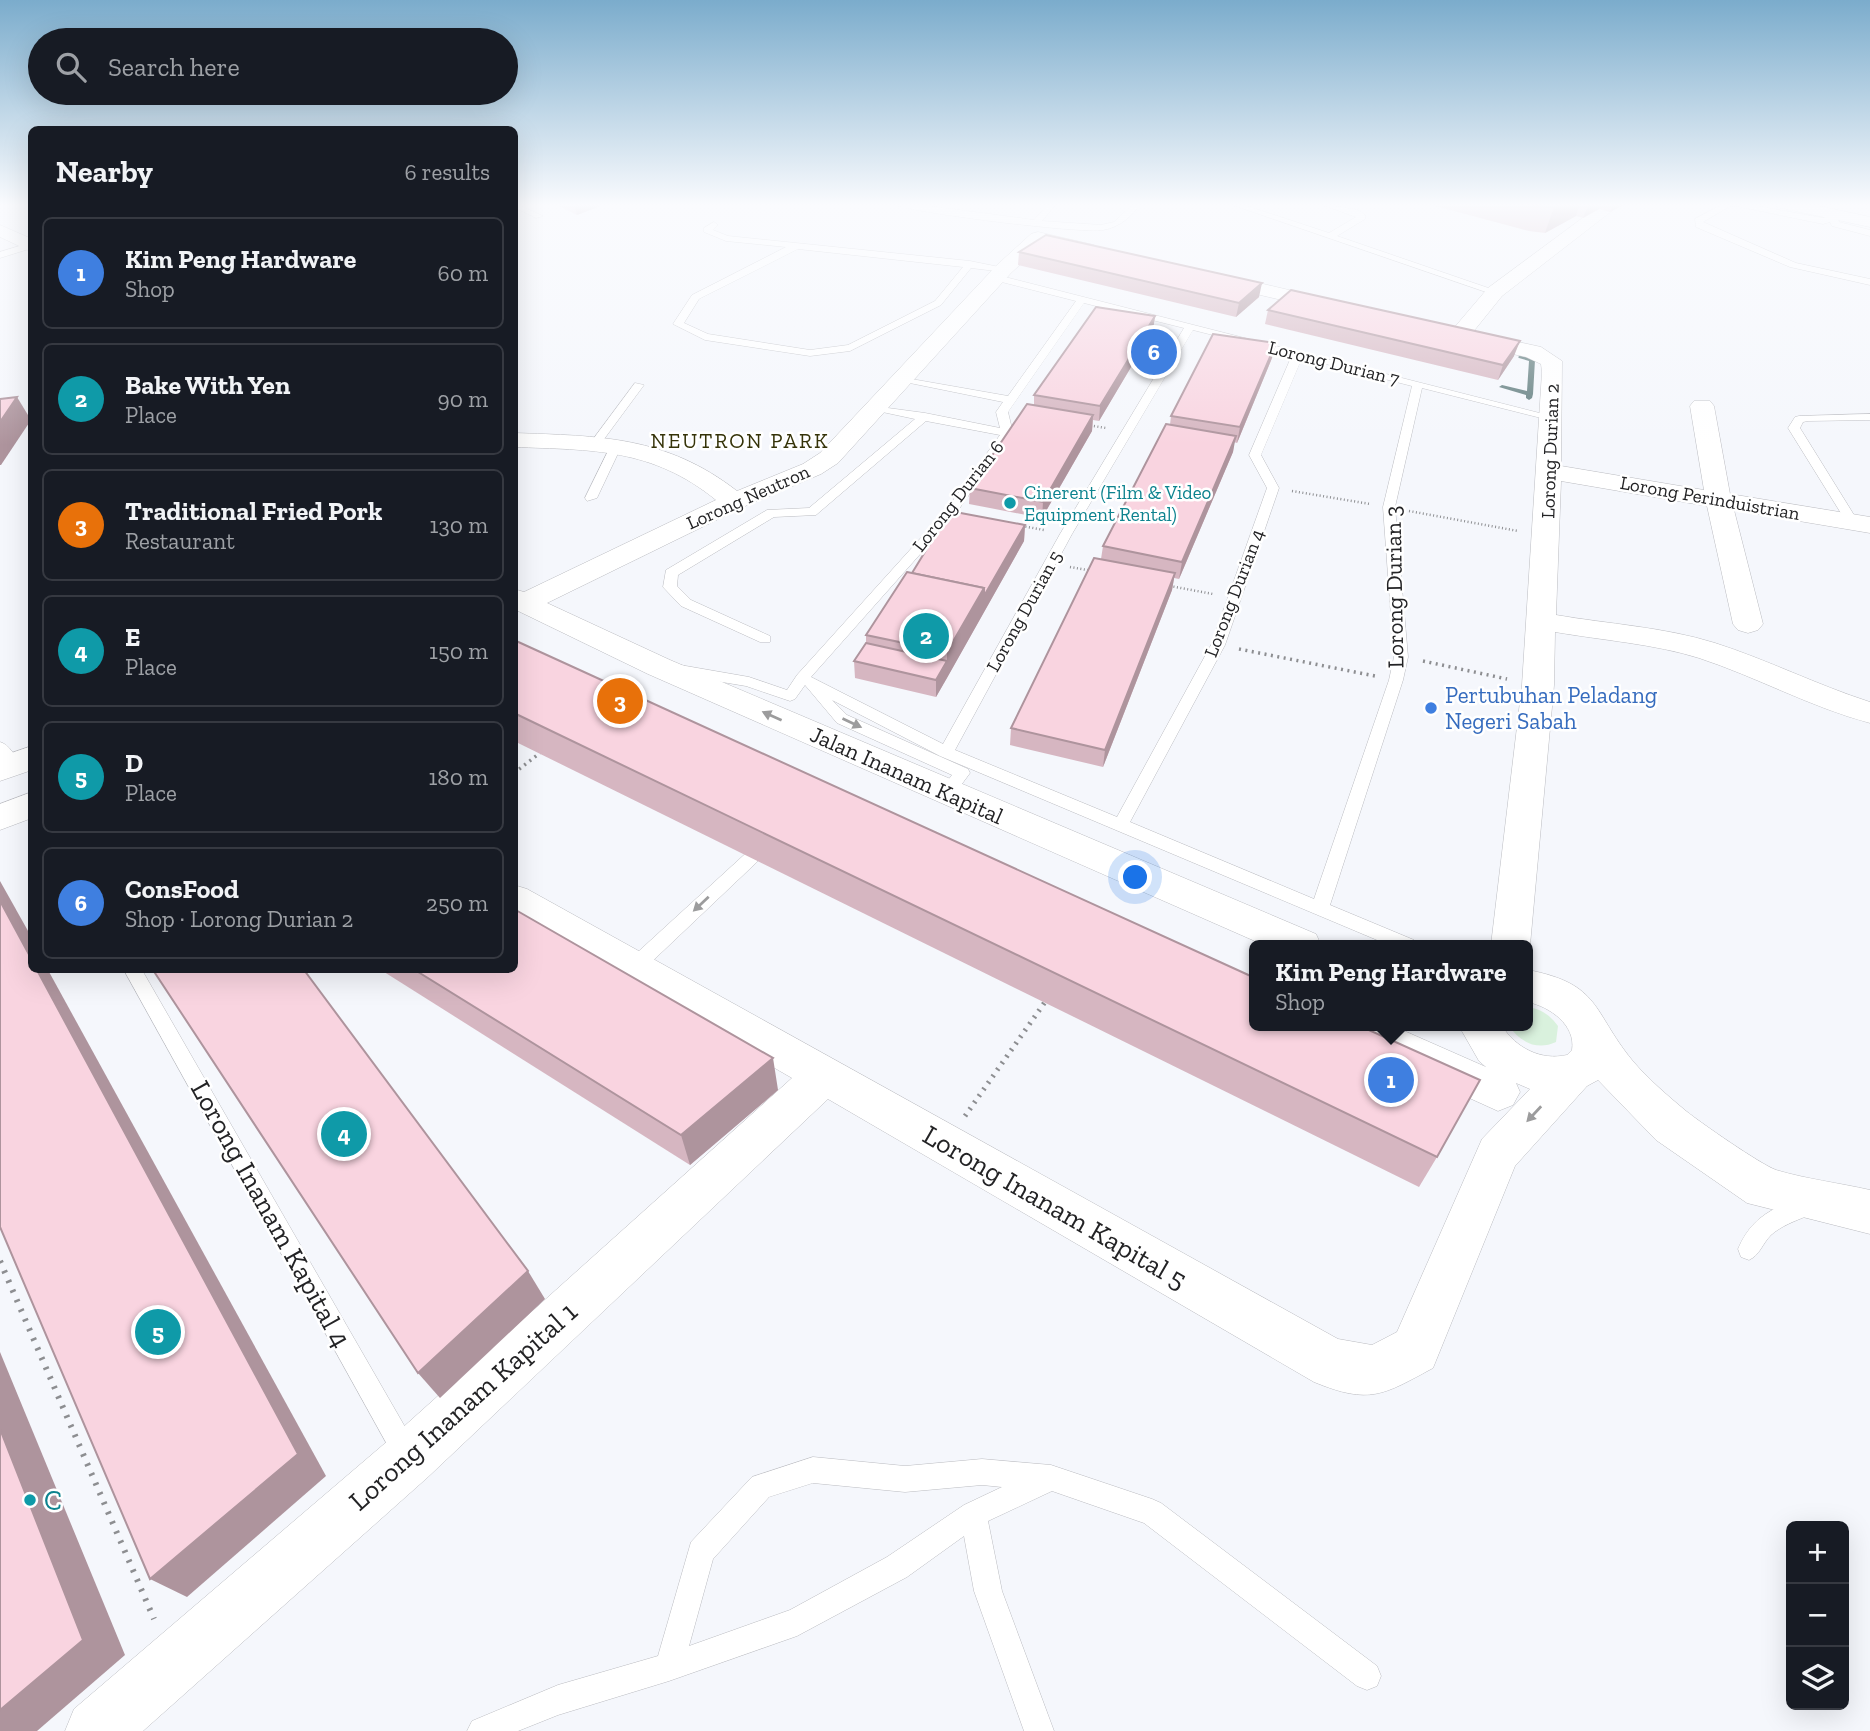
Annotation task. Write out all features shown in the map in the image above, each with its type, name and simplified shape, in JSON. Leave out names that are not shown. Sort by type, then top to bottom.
[{"type":"street","name":"Lorong Neutron","points":[[521,600],[734,501],[812,469],[829,458],[991,284]]},
{"type":"street","points":[[1238,284],[1350,310]]},
{"type":"street","points":[[1495,292],[1506,284]]},
{"type":"street","name":"Lorong Durian 2","points":[[1495,292],[1452,334],[1533,352],[1551,361],[1542,621],[1517,940]]},
{"type":"street","points":[[1702,406],[1718,499],[1748,624]]},
{"type":"street","points":[[518,440],[606,445],[652,453],[691,469],[734,501]]},
{"type":"street","name":"Lorong Perinduistrian","points":[[1549,472],[1862,524]]},
{"type":"street","name":"Jalan Inanam Kapital","points":[[521,600],[659,667],[1290,940]]},
{"type":"street","points":[[1542,621],[1702,649],[1759,669],[1807,692],[1870,713]]},
{"type":"street","points":[[0,799],[5,804],[0,810]]},
{"type":"street","points":[[0,818],[28,806]]},
{"type":"street","name":"Lorong Inanam Kapital 5","points":[[518,901],[1332,1364],[1375,1371],[1415,1350],[1498,1153],[1582,1044]]},
{"type":"street","name":"Lorong Durian 2","points":[[1533,973],[1582,1044]]},
{"type":"street","points":[[1533,987],[1548,991],[1582,1044],[1672,1126],[1763,1188],[1870,1212]]},
{"type":"street","points":[[1374,1031],[1491,1057],[1532,1073],[1552,1077],[1582,1044]]},
{"type":"street","name":"Lorong Inanam Kapital 5","points":[[1491,1057],[1498,1153]]},
{"type":"street","name":"Lorong Inanam Kapital 1","points":[[96,1731],[409,1458],[825,1075]]},
{"type":"lane","points":[[721,284],[695,297],[678,324],[705,337],[810,353],[850,348],[938,303],[954,284]]},
{"type":"lane","name":"Lorong Durian 7","points":[[1035,284],[1190,327],[1549,417]]},
{"type":"lane","points":[[1472,284],[1495,292]]},
{"type":"lane","name":"Lorong Durian 6","points":[[659,667],[749,682],[790,696],[802,678],[950,513],[1007,433],[1002,412],[1082,299]]},
{"type":"lane","name":"Lorong Durian 5","points":[[946,752],[1066,534],[1190,327]]},
{"type":"lane","points":[[1273,488],[1255,454],[1298,354]]},
{"type":"lane","points":[[900,380],[1010,400]]},
{"type":"lane","name":"Lorong Durian 3","points":[[1320,907],[1396,680],[1401,657],[1389,507],[1418,384]]},
{"type":"lane","points":[[591,498],[606,445],[639,385]]},
{"type":"lane","points":[[877,408],[1007,433]]},
{"type":"lane","points":[[765,639],[687,603],[670,587],[671,573],[771,513],[812,512],[925,416]]},
{"type":"lane","points":[[1862,524],[1794,428],[1799,419],[1870,417]]},
{"type":"lane","name":"Lorong Durian 4","points":[[1121,824],[1218,645],[1273,488]]},
{"type":"lane","points":[[802,678],[946,752],[1396,940]]},
{"type":"lane","points":[[802,678],[842,719],[962,773],[947,792]]},
{"type":"lane","points":[[635,966],[751,858]]},
{"type":"lane","name":"Lorong Inanam Kapital 4","points":[[135,973],[409,1458]]},
{"type":"lane","points":[[1749,1249],[1755,1233],[1773,1220],[1799,1209],[1763,1188]]},
{"type":"lane","points":[[669,1667],[701,1552],[761,1486],[813,1470],[905,1479],[982,1472],[1051,1478],[1152,1512],[1367,1676]]},
{"type":"lane","points":[[482,1731],[558,1700],[669,1667],[797,1622],[897,1567],[973,1514],[1051,1478]]},
{"type":"lane","points":[[973,1514],[988,1591],[1039,1731]]},
{"type":"path","points":[[1085,425],[1126,431]]},
{"type":"path","points":[[1273,488],[1546,537]]},
{"type":"path","points":[[1014,525],[1066,534]]},
{"type":"path","points":[[1051,563],[1103,573]]},
{"type":"path","points":[[1169,586],[1234,598]]},
{"type":"path","points":[[1218,645],[1396,680]]},
{"type":"path","points":[[1401,657],[1538,685]]},
{"type":"path","points":[[518,770],[540,753]]},
{"type":"path","points":[[944,1144],[1045,1002]]},
{"type":"path","points":[[0,1261],[154,1619]]},
{"type":"green space","points":[[1533,1009],[1541,1011],[1558,1026],[1556,1042],[1542,1046],[1530,1043],[1513,1032],[1533,1031]]},
{"type":"building","points":[[1156,284],[1261,284],[1239,303]]},
{"type":"building","points":[[1291,290],[1520,341],[1503,365],[1268,310]]},
{"type":"building","points":[[1096,307],[1155,316],[1100,406],[1034,395]]},
{"type":"building","points":[[1213,334],[1276,343],[1240,427],[1171,416]]},
{"type":"building","points":[[17,397],[0,422],[0,399]]},
{"type":"building","points":[[1027,404],[1093,415],[1043,502],[970,488]]},
{"type":"building","points":[[1166,424],[1236,436],[1182,562],[1103,546]]},
{"type":"building","points":[[950,511],[1025,525],[984,596],[984,588],[912,573]]},
{"type":"building","points":[[1094,558],[1175,573],[1105,750],[1011,728]]},
{"type":"building","points":[[907,572],[984,588],[947,652],[866,635]]},
{"type":"building","points":[[518,642],[1249,975],[1249,1031],[1371,1031],[1480,1080],[1437,1157],[518,715]]},
{"type":"building","points":[[866,643],[947,661],[936,680],[854,661]]},
{"type":"building","points":[[0,901],[28,953],[28,973],[39,973],[298,1454],[150,1579],[0,1227]]},
{"type":"building","points":[[518,911],[773,1058],[681,1135],[420,973],[518,973]]},
{"type":"building","points":[[155,973],[306,973],[528,1271],[418,1373]]},
{"type":"building","points":[[0,1429],[83,1640],[0,1710]]},
{"type":"waterway","points":[[1521,357],[1532,360],[1529,394]]},
{"type":"waterway","points":[[1502,387],[1529,394]]},
{"type":"waterway","points":[[1529,394],[1529,398]]},
{"type":"place","name":"ConsFood","points":[[1154,352]]},
{"type":"place","name":"Cinerent (Film & Video Equipment Rental)","points":[[1010,503]]},
{"type":"place","name":"Bake With Yen","points":[[926,636]]},
{"type":"place","name":"Traditional Fried Pork","points":[[620,701]]},
{"type":"place","name":"Pertubuhan Peladang Negeri Sabah","points":[[1431,708]]},
{"type":"place","name":"Kim Peng Hardware","points":[[1391,1080]]},
{"type":"place","name":"E","points":[[344,1134]]},
{"type":"place","name":"D","points":[[158,1332]]},
{"type":"place","name":"C","points":[[30,1500]]},
{"type":"district","name":"NEUTRON PARK","points":[[740,440]]}]
